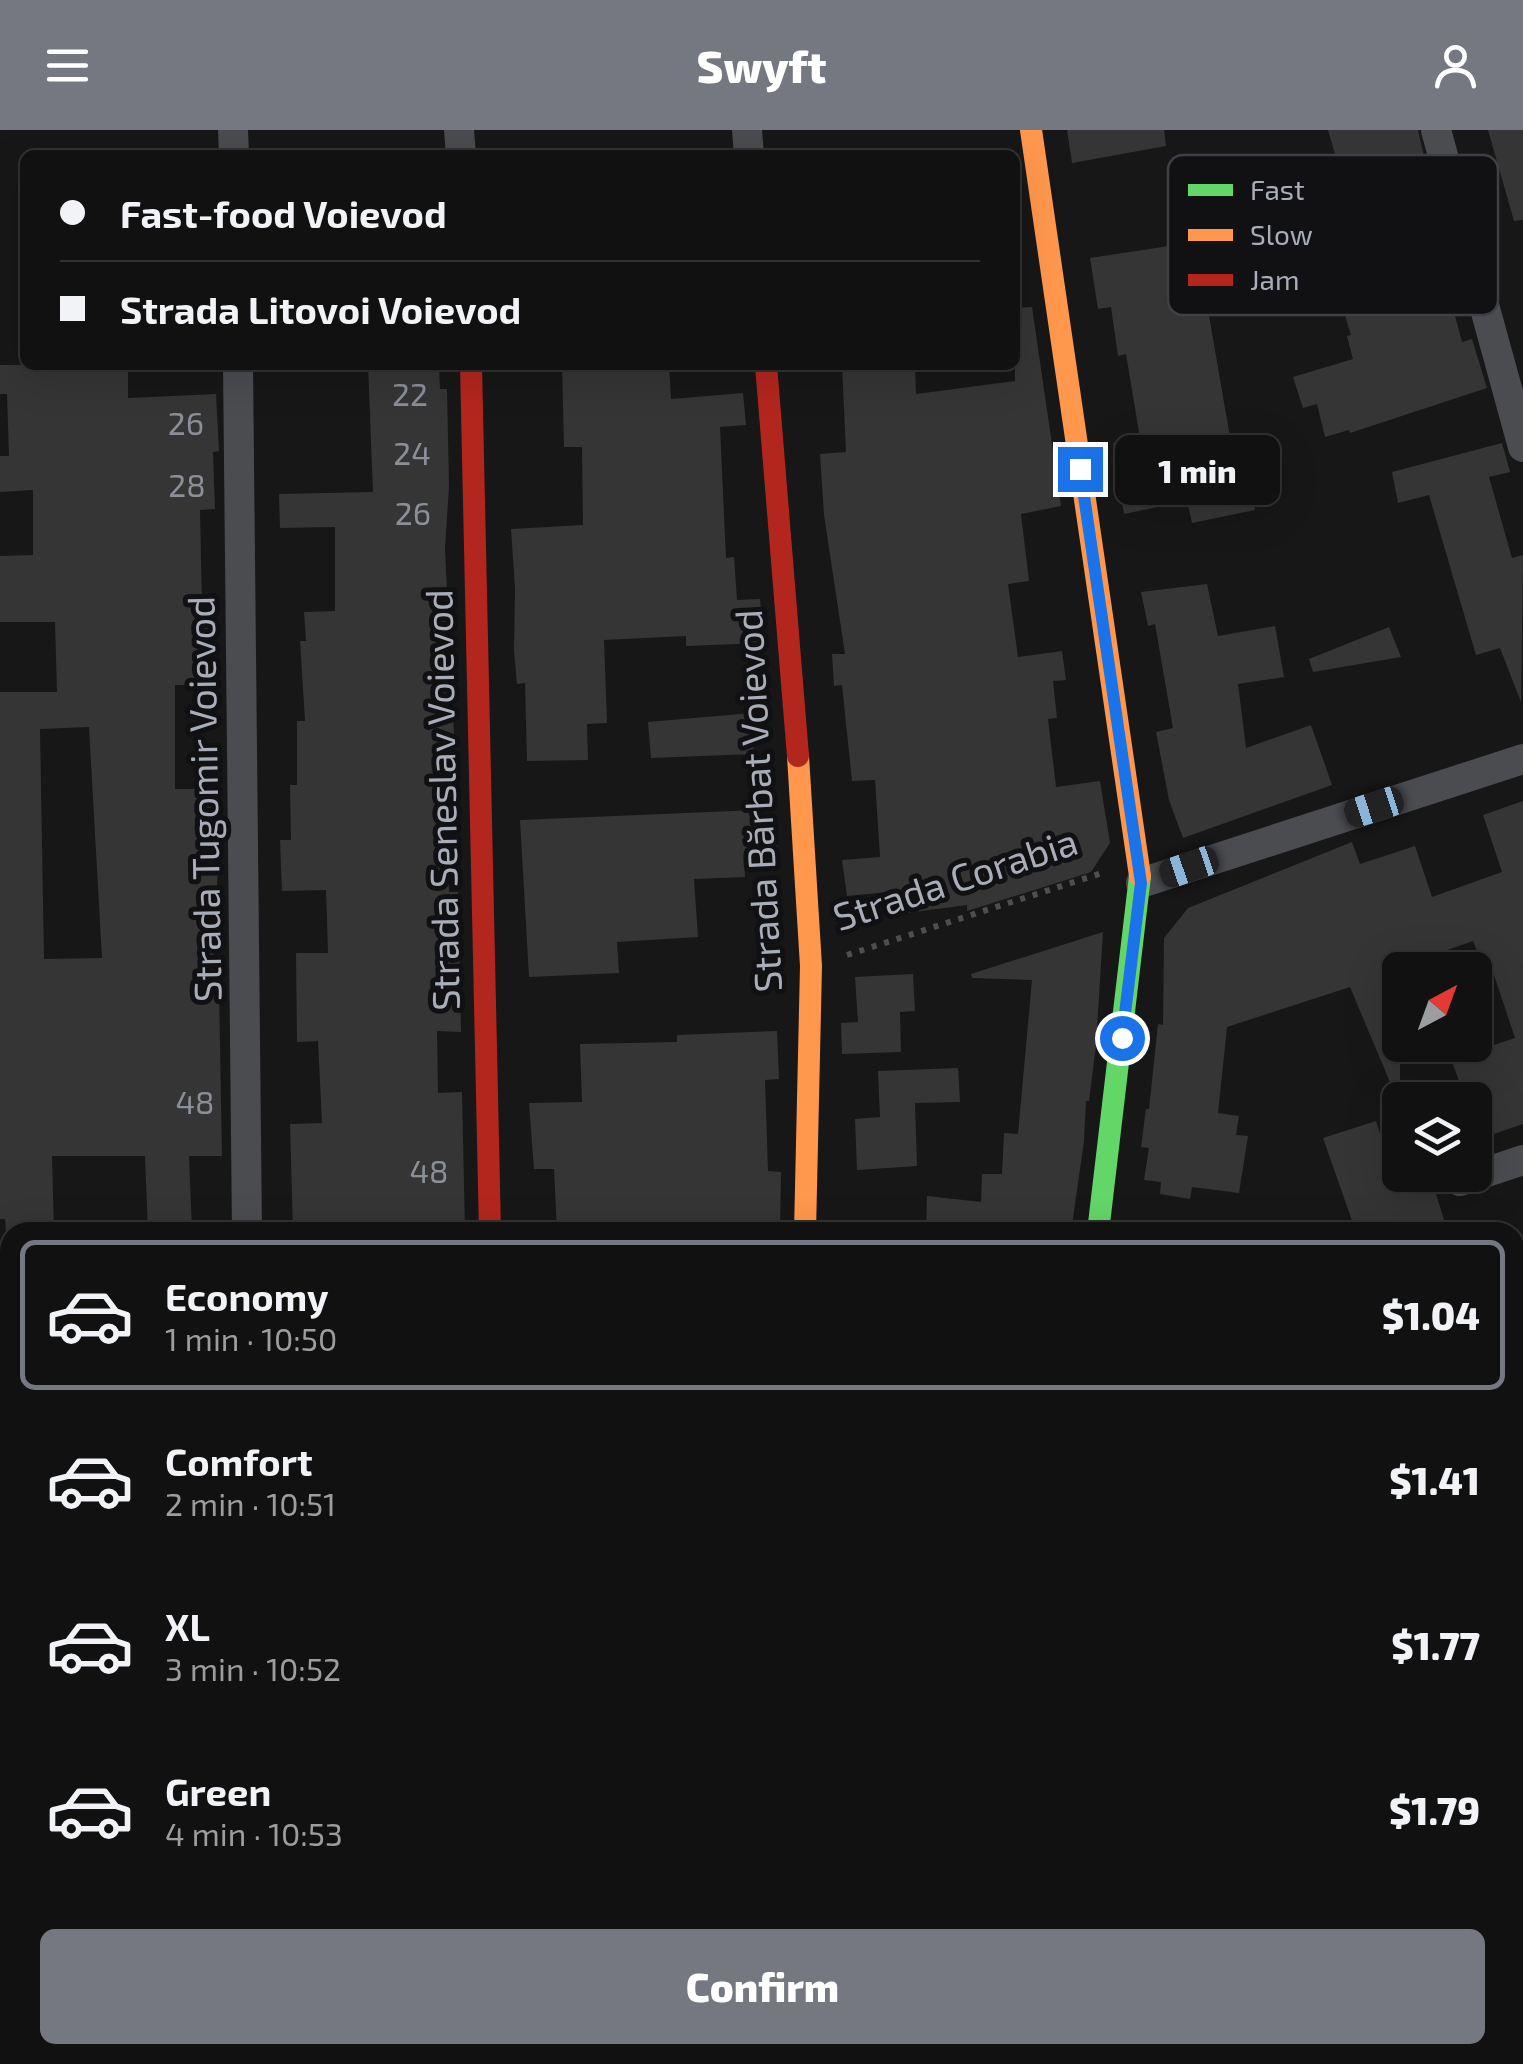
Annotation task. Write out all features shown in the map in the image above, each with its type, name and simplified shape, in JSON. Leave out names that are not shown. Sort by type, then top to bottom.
[{"type":"street","points":[[1031,130],[1141,883],[1099,1222]]},
{"type":"street","points":[[1436,130],[1443,155]]},
{"type":"street","points":[[1487,315],[1523,448]]},
{"type":"street","name":"Strada Tugomir Voievod","points":[[238,370],[247,1222]]},
{"type":"street","name":"Strada Seneslav Voievod","points":[[472,370],[490,1222]]},
{"type":"street","name":"Strada Bărbat Voievod","points":[[766,370],[808,881],[811,966],[805,1222]]},
{"type":"street","points":[[1141,883],[1523,759]]},
{"type":"street","points":[[1492,1170],[1523,1160]]},
{"type":"path","name":"Strada Corabia","points":[[811,966],[1105,872],[1141,883]]},
{"type":"building","points":[[1067,130],[1164,130],[1166,146],[1072,163]]},
{"type":"building","points":[[1328,130],[1418,130],[1424,155],[1335,155]]},
{"type":"building","points":[[1488,130],[1523,130],[1523,220],[1514,221]]},
{"type":"building","points":[[1168,246],[1168,315],[1209,315],[1234,460],[1244,458],[1255,510],[1192,523],[1187,501],[1124,514],[1113,443],[1140,438],[1126,354],[1118,356],[1111,307],[1098,309],[1090,258]]},
{"type":"building","points":[[1032,307],[1061,506],[1021,514],[1029,581],[1008,584],[1018,657],[1062,651],[1066,680],[1053,681],[1057,718],[1048,719],[1056,787],[1100,781],[1110,843],[1091,872],[967,911],[967,905],[891,915],[888,892],[847,896],[842,860],[880,857],[875,780],[852,781],[842,685],[834,686],[832,654],[845,654],[824,515],[820,454],[846,452],[842,370],[915,370],[916,394],[1015,381],[1015,370],[1020,370],[1020,308]]},
{"type":"building","points":[[1345,315],[1455,315],[1462,342],[1472,339],[1487,388],[1350,433],[1349,430],[1325,437],[1317,404],[1303,408],[1293,377],[1353,359],[1347,336],[1351,335]]},
{"type":"building","points":[[0,365],[20,365],[20,370],[128,370],[128,398],[216,394],[219,451],[213,452],[215,509],[200,510],[202,605],[212,604],[215,677],[196,677],[196,685],[175,685],[175,789],[213,789],[214,814],[220,814],[214,958],[219,990],[222,1156],[189,1156],[192,1222],[148,1222],[145,1156],[52,1156],[54,1222],[0,1219],[0,692],[57,692],[55,622],[0,622],[0,556],[33,555],[33,490],[0,492],[0,456],[9,456],[7,394],[0,394]],"holes":[[[89,727],[102,958],[44,959],[40,729]]]},
{"type":"building","points":[[368,370],[439,370],[440,389],[447,389],[449,487],[445,549],[455,754],[454,834],[446,835],[449,892],[458,892],[461,1032],[437,1031],[438,1093],[462,1092],[465,1222],[293,1222],[290,1124],[322,1123],[318,1041],[297,1042],[296,953],[328,953],[326,890],[282,891],[280,840],[291,840],[290,785],[297,785],[297,721],[305,721],[300,641],[306,641],[304,612],[335,611],[335,527],[280,528],[279,494],[373,492]]},
{"type":"building","points":[[562,370],[669,370],[671,399],[743,393],[746,425],[720,427],[726,558],[734,557],[737,600],[760,599],[764,643],[686,646],[686,636],[604,640],[607,723],[587,724],[588,760],[527,761],[525,683],[517,684],[514,651],[511,529],[583,525],[582,447],[564,447]]},
{"type":"building","points":[[1502,443],[1510,472],[1489,477],[1512,558],[1523,555],[1521,702],[1500,648],[1476,655],[1429,495],[1398,503],[1392,472]]},
{"type":"building","points":[[1207,584],[1218,636],[1275,626],[1284,677],[1238,684],[1246,748],[1311,725],[1332,785],[1183,838],[1169,800],[1156,732],[1173,728],[1155,624],[1148,626],[1141,592]]},
{"type":"building","points":[[1389,627],[1401,657],[1313,672],[1309,659]]},
{"type":"building","points":[[752,713],[754,754],[651,758],[648,722]]},
{"type":"building","points":[[1523,801],[1523,1124],[1492,1135],[1492,1082],[1459,1082],[1452,1062],[1492,1062],[1492,1046],[1515,1038],[1492,969],[1492,952],[1477,952],[1473,941],[1442,952],[1382,952],[1382,1062],[1400,1062],[1400,1082],[1390,1082],[1350,987],[1227,1027],[1218,1113],[1239,1116],[1236,1135],[1248,1136],[1239,1193],[1192,1187],[1190,1199],[1160,1194],[1161,1182],[1144,1180],[1149,1148],[1141,1147],[1158,1024],[1163,1025],[1164,938],[1188,908],[1352,842],[1360,864],[1415,846],[1432,897],[1502,872],[1483,815]]},
{"type":"building","points":[[757,810],[758,828],[776,827],[778,856],[744,858],[745,877],[694,879],[698,937],[617,942],[619,973],[529,977],[520,820]]},
{"type":"building","points":[[1103,932],[1096,1045],[1072,1222],[926,1222],[927,1196],[981,1202],[982,1174],[1002,1174],[1004,1133],[1018,1134],[1032,980],[972,978],[971,974]]},
{"type":"building","points":[[913,974],[915,1011],[900,1012],[901,1052],[842,1054],[841,1023],[858,1022],[855,977]]},
{"type":"building","points":[[777,1031],[779,1079],[765,1080],[768,1171],[781,1172],[780,1222],[557,1222],[554,1169],[534,1169],[529,1103],[582,1102],[580,1044],[677,1042],[677,1035]]},
{"type":"building","points":[[958,1068],[960,1102],[915,1103],[917,1166],[857,1170],[855,1119],[880,1117],[878,1071]]},
{"type":"building","points":[[1376,1121],[1382,1140],[1382,1192],[1435,1192],[1445,1222],[1352,1222],[1323,1138]]},
{"type":"traffic: fast","points":[[1099,1222],[1140,876]]},
{"type":"traffic: slow","points":[[1031,130],[1140,876]]},
{"type":"traffic: slow","points":[[798,756],[811,966],[805,1222]]},
{"type":"traffic: jam","points":[[471,370],[490,1222]]},
{"type":"traffic: jam","points":[[766,370],[798,756]]},
{"type":"route","points":[[1080,469],[1141,883],[1122,1038]]}]
